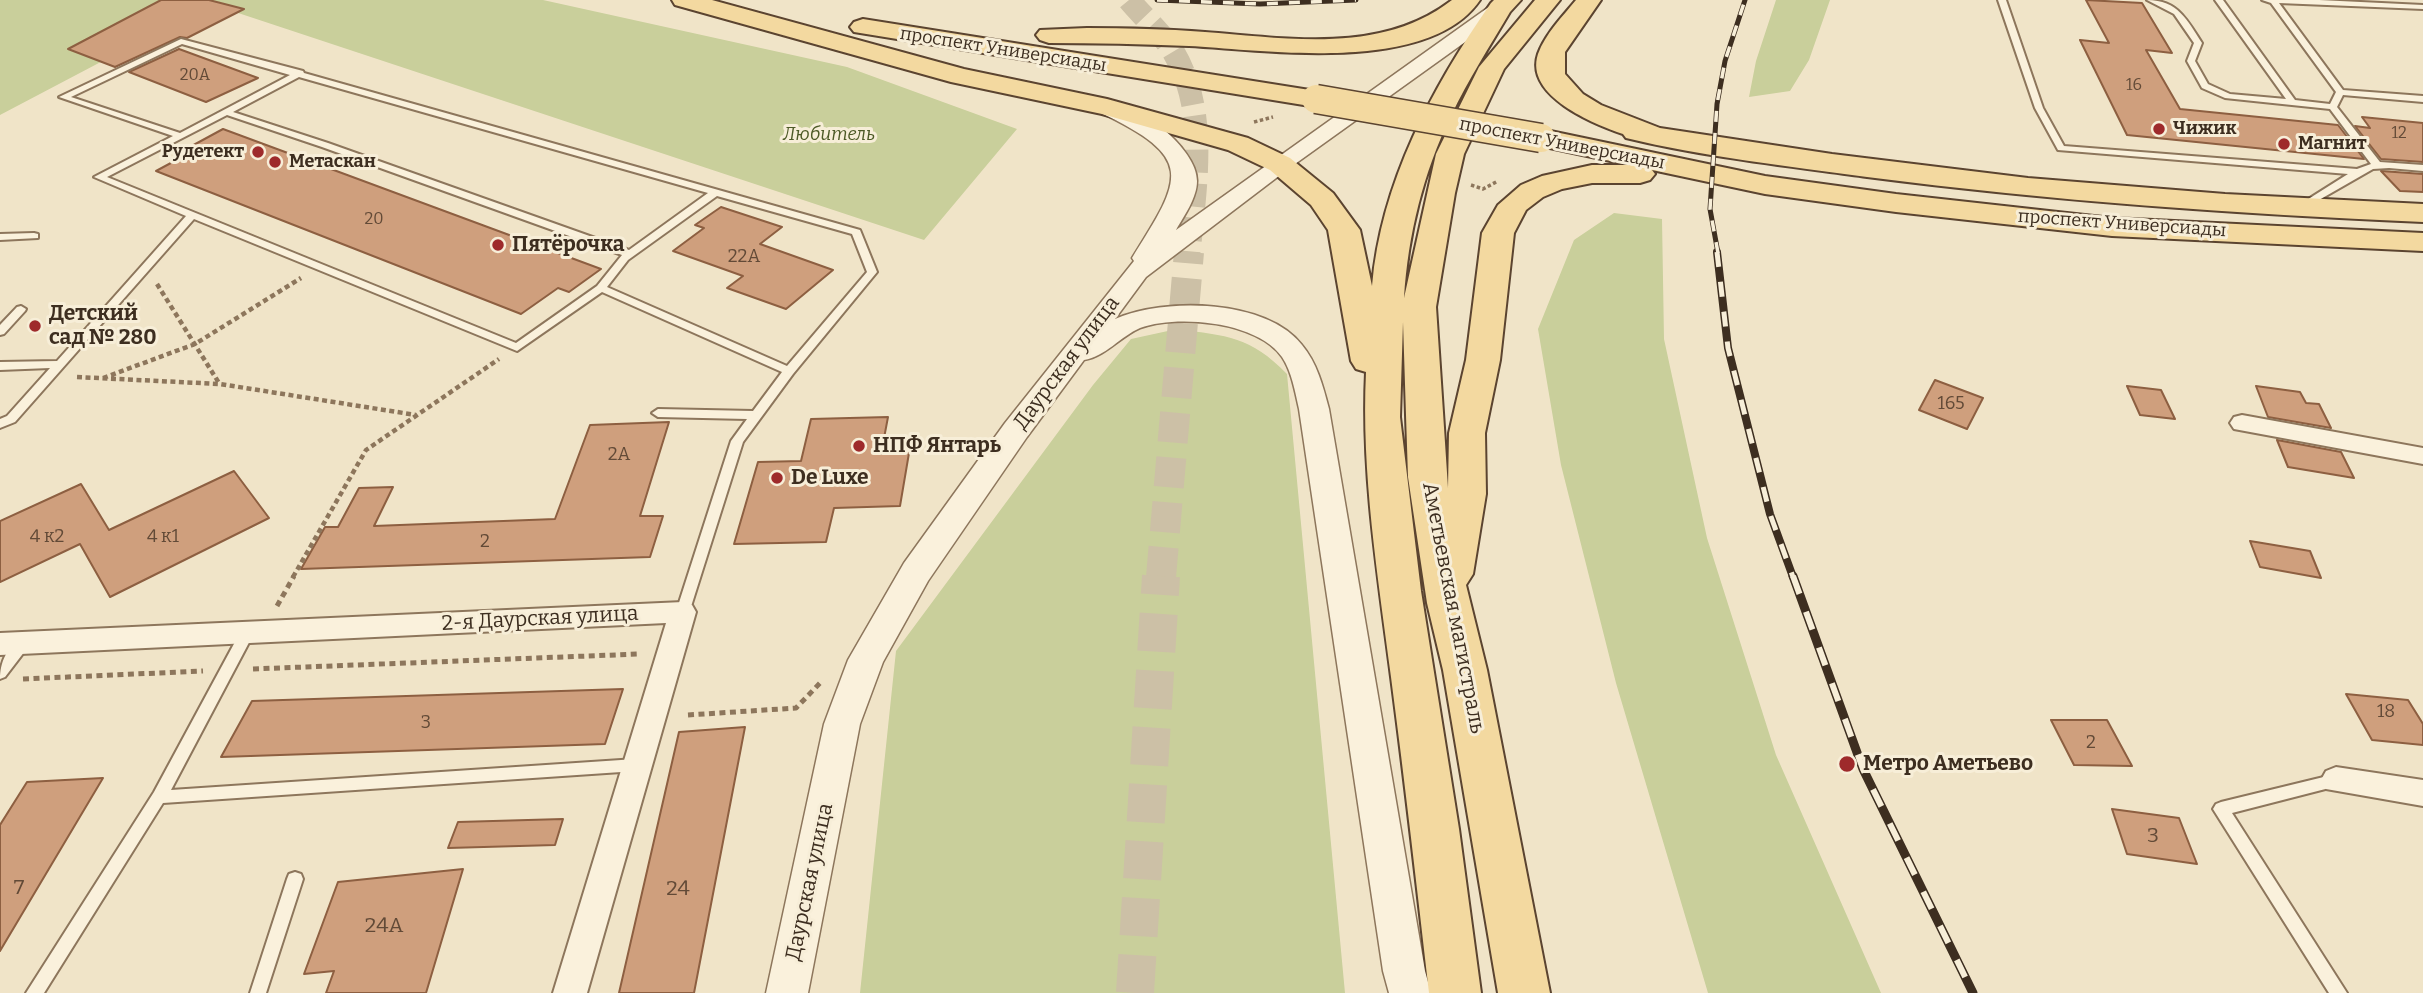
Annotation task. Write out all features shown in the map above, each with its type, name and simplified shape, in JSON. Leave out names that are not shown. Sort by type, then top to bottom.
[{"type":"main road","points":[[684,0],[960,76],[1107,107],[1238,144],[1280,164],[1322,198],[1343,230],[1382,418]]},
{"type":"main road","name":"проспект Универсиады","points":[[706,0],[963,44],[1321,89]]},
{"type":"main road","points":[[1049,35],[1133,36],[1319,47],[1357,44],[1393,39],[1419,31],[1445,20],[1468,0]]},
{"type":"main road","name":"Аметьевская магистраль","points":[[1524,993],[1465,670],[1448,603],[1427,478],[1419,307],[1440,193],[1450,154],[1465,118],[1492,67],[1548,0]]},
{"type":"main road","points":[[1589,0],[1550,57],[1551,72],[1558,86],[1575,101],[1615,122],[1661,137]]},
{"type":"main road","name":"проспект Универсиады","points":[[864,2],[1049,35],[1321,89],[1544,127],[1661,137],[1983,184],[2144,199],[2423,213]]},
{"type":"main road","name":"Аметьевская магистраль","points":[[1455,993],[1435,829],[1400,591],[1382,418],[1389,278],[1400,214],[1410,177],[1437,115],[1504,4]]},
{"type":"main road","name":"проспект Универсиады","points":[[1544,127],[1765,185],[1896,203],[2112,227],[2423,242]]},
{"type":"main road","points":[[1448,603],[1467,494],[1467,433],[1483,360],[1498,233],[1513,205],[1532,191],[1553,182],[1592,174],[1637,173],[1765,185]]},
{"type":"street","name":"Даурская улица","points":[[788,993],[842,724],[866,660],[916,572],[1137,271],[1280,164],[1504,4]]},
{"type":"street","points":[[1107,107],[1160,136],[1179,158],[1186,180],[1180,198],[1137,271]]},
{"type":"street","points":[[1063,369],[1106,336],[1135,321],[1173,314],[1198,314],[1262,328],[1288,345],[1306,379],[1314,409],[1410,993]]},
{"type":"street","points":[[2242,423],[2423,456]]},
{"type":"street","points":[[570,993],[683,612]]},
{"type":"street","name":"2-я Даурская улица","points":[[11,644],[683,612]]},
{"type":"street","points":[[2336,779],[2423,793]]},
{"type":"lane","points":[[2002,0],[2039,108],[2061,148],[2358,172]]},
{"type":"lane","points":[[2151,0],[2177,12],[2198,43],[2190,61],[2205,86],[2228,96],[2333,107],[2377,165]]},
{"type":"lane","points":[[2219,0],[2292,102]]},
{"type":"lane","points":[[2266,0],[2423,7]]},
{"type":"lane","points":[[2273,0],[2340,92],[2423,99]]},
{"type":"lane","points":[[181,136],[64,97],[181,41],[856,232],[872,272],[789,370],[737,441],[683,612]]},
{"type":"lane","points":[[300,73],[99,177],[517,347],[601,288],[630,254],[716,192]]},
{"type":"lane","points":[[2333,107],[2340,92]]},
{"type":"lane","points":[[225,112],[630,254]]},
{"type":"lane","points":[[2300,208],[2358,172],[2377,165],[2423,168]]},
{"type":"lane","points":[[0,424],[11,419],[192,215]]},
{"type":"lane","points":[[0,237],[34,236]]},
{"type":"lane","points":[[601,288],[789,370]]},
{"type":"lane","points":[[0,332],[21,309]]},
{"type":"lane","points":[[0,366],[60,364]]},
{"type":"lane","points":[[658,413],[756,415]]},
{"type":"lane","points":[[34,993],[159,797],[227,670],[255,633]]},
{"type":"lane","points":[[7,676],[11,644]]},
{"type":"lane","points":[[159,797],[636,765]]},
{"type":"lane","points":[[2336,779],[2221,809],[2339,993]]},
{"type":"lane","points":[[258,993],[295,879]]},
{"type":"path","points":[[146,267],[220,384]]},
{"type":"path","points":[[101,379],[195,344],[320,267]]},
{"type":"path","points":[[255,633],[366,450],[517,347]]},
{"type":"path","points":[[49,376],[220,384],[416,415]]},
{"type":"path","points":[[7,676],[639,653],[635,666]]},
{"type":"path","points":[[688,715],[796,708],[828,674]]},
{"type":"green space","name":"Любитель","points":[[0,0],[543,0],[847,67],[1017,129],[924,240],[211,4],[0,115]]},
{"type":"green space","points":[[1776,0],[1830,0],[1809,60],[1790,91],[1749,97],[1756,61]]},
{"type":"green space","points":[[1614,213],[1662,219],[1664,339],[1707,538],[1776,755],[1881,993],[1708,993],[1616,683],[1561,465],[1538,329],[1574,240]]},
{"type":"green space","points":[[1177,329],[1237,340],[1261,352],[1287,374],[1345,993],[860,993],[896,651],[1093,385],[1131,339]]},
{"type":"building","points":[[161,0],[209,0],[244,9],[187,38],[180,37],[115,67],[68,49]]},
{"type":"building","points":[[2086,0],[2142,3],[2172,53],[2146,50],[2180,109],[2338,125],[2364,159],[2127,135],[2080,40],[2109,43]]},
{"type":"building","points":[[179,49],[258,78],[206,102],[129,72]]},
{"type":"building","points":[[2362,117],[2423,123],[2423,162],[2381,159],[2355,126],[2370,128]]},
{"type":"building","points":[[223,129],[601,269],[569,292],[558,288],[521,314],[156,171],[195,150],[188,148]]},
{"type":"building","points":[[2381,171],[2423,174],[2423,192],[2400,191]]},
{"type":"building","points":[[721,207],[782,227],[760,244],[833,270],[786,309],[727,288],[743,276],[673,251],[704,228],[695,225]]},
{"type":"building","points":[[1935,380],[1983,398],[1967,429],[1919,410]]},
{"type":"building","points":[[2127,386],[2161,390],[2175,419],[2140,415]]},
{"type":"building","points":[[2256,386],[2300,392],[2306,403],[2319,404],[2331,428],[2268,417]]},
{"type":"building","points":[[888,417],[881,454],[909,453],[900,506],[834,508],[826,542],[734,544],[758,462],[801,461],[811,419]]},
{"type":"building","points":[[669,422],[640,516],[663,516],[650,557],[301,569],[325,527],[338,527],[359,488],[393,487],[374,526],[555,519],[590,425]]},
{"type":"building","points":[[2277,440],[2341,452],[2354,478],[2288,467]]},
{"type":"building","points":[[234,471],[269,518],[110,597],[80,544],[0,582],[0,521],[81,484],[109,530]]},
{"type":"building","points":[[2250,541],[2310,551],[2321,578],[2260,567]]},
{"type":"building","points":[[623,689],[605,744],[221,757],[252,701]]},
{"type":"building","points":[[2346,694],[2408,700],[2423,724],[2423,745],[2372,740]]},
{"type":"building","points":[[2051,720],[2107,720],[2132,766],[2074,765]]},
{"type":"building","points":[[745,727],[694,993],[619,993],[679,732]]},
{"type":"building","points":[[103,778],[0,951],[0,825],[27,782]]},
{"type":"building","points":[[2112,809],[2179,818],[2197,864],[2127,854]]},
{"type":"building","points":[[563,819],[555,845],[448,848],[458,822]]},
{"type":"building","points":[[463,869],[426,993],[326,993],[334,971],[304,974],[338,882]]},
{"type":"tunnel","points":[[1129,0],[1159,32],[1174,53],[1192,100],[1197,151],[1189,253]]},
{"type":"tunnel","points":[[1161,577],[1189,252]]},
{"type":"tunnel","points":[[1135,993],[1161,576]]},
{"type":"railway","points":[[1157,0],[1260,4],[1356,0]]},
{"type":"railway","points":[[1718,253],[1710,209],[1717,104],[1725,61],[1745,0]]},
{"type":"railway","points":[[1717,252],[1728,348],[1770,514],[1793,577]]},
{"type":"railway","points":[[1793,576],[1863,769],[1973,993]]},
{"type":"place","name":"Чижик","points":[[2159,129]]},
{"type":"place","name":"Магнит","points":[[2284,144]]},
{"type":"place","name":"Рудетект","points":[[258,152]]},
{"type":"place","name":"Метаскан","points":[[275,162]]},
{"type":"place","name":"Пятёрочка","points":[[498,245]]},
{"type":"place","name":"Детский сад № 280","points":[[35,326]]},
{"type":"place","name":"НПФ Янтарь","points":[[859,446]]},
{"type":"place","name":"De Luxe","points":[[777,478]]},
{"type":"place","name":"Метро Аметьево","points":[[1847,764]]}]
